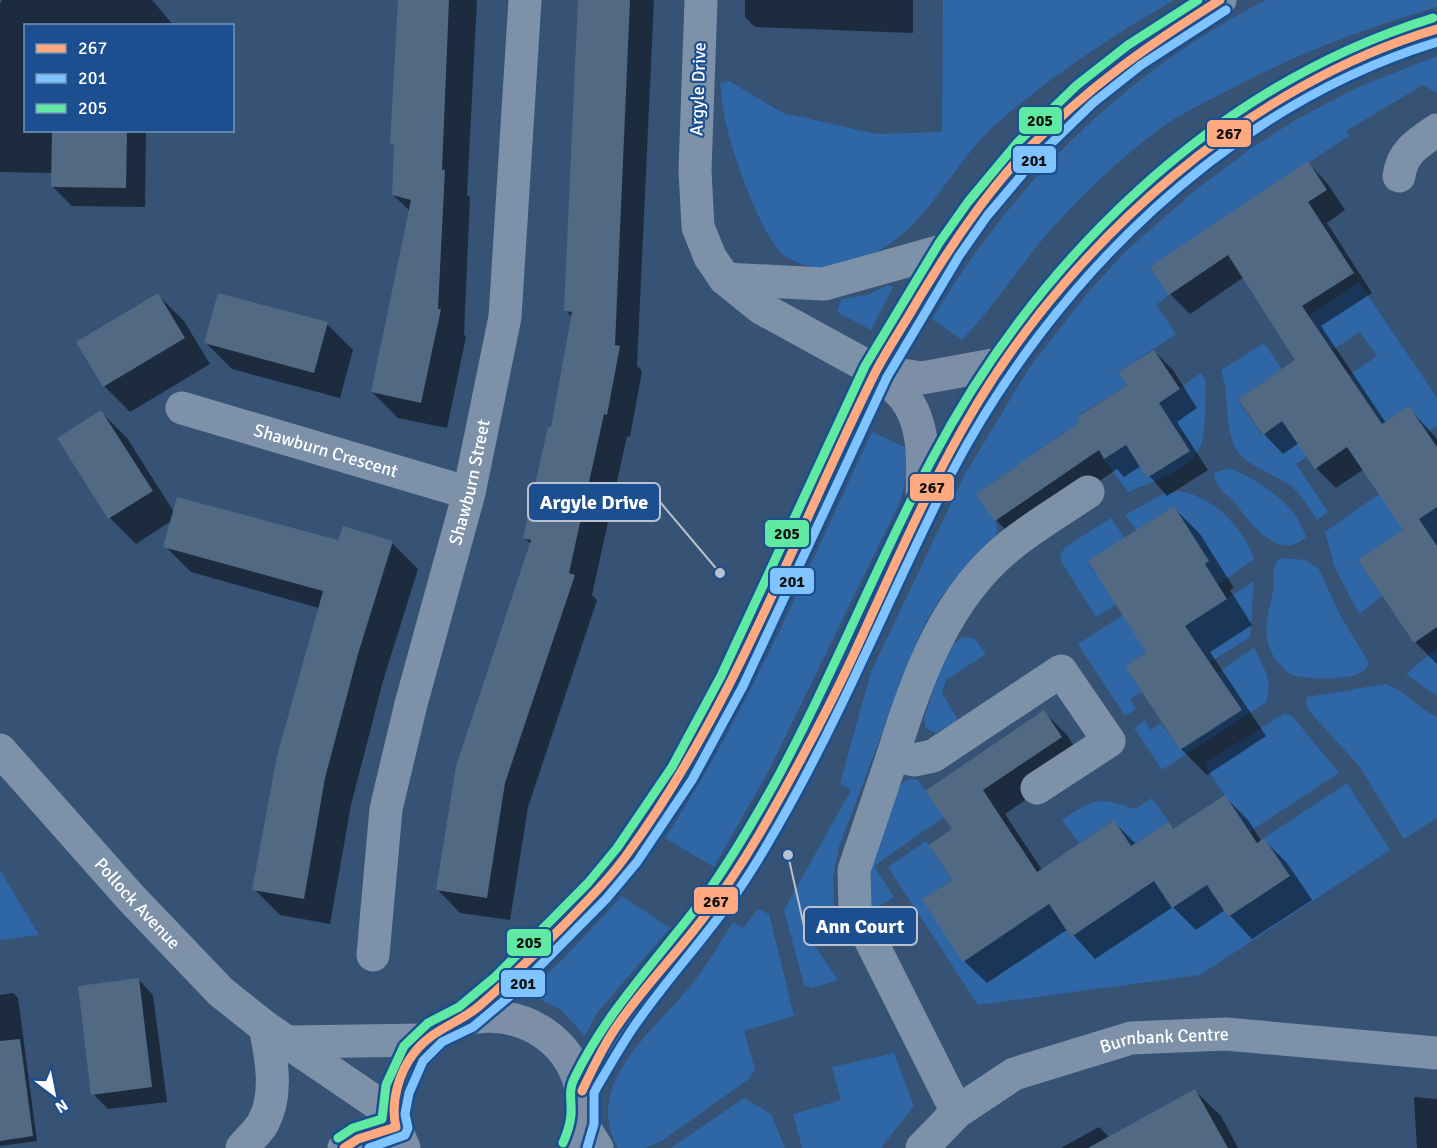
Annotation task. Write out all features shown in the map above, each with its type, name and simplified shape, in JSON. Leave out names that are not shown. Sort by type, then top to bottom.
[{"type":"main road","points":[[466,1017],[527,963],[603,885],[627,855],[682,773],[732,681],[876,371],[949,249],[978,209],[1026,151],[1085,94],[1134,55],[1220,0]]},
{"type":"main road","points":[[582,1091],[618,1025],[649,989],[721,895],[794,773],[944,462],[1004,363],[1045,305],[1108,234],[1160,184],[1214,142],[1304,86],[1360,59],[1437,29]]},
{"type":"main road","points":[[876,371],[922,378],[1004,363]]},
{"type":"main road","points":[[876,371],[905,398],[919,427],[923,455],[922,507]]},
{"type":"main road","points":[[344,1148],[357,1139],[398,1130],[403,1071],[413,1054],[425,1040],[450,1023],[466,1017],[504,1016],[540,1029],[567,1056],[582,1091],[584,1140]]},
{"type":"street","name":"Shawburn Street","points":[[373,955],[386,809],[411,704],[469,494],[505,317],[525,0]]},
{"type":"street","name":"Argyle Drive","points":[[701,0],[695,170],[699,227],[710,257],[725,279],[761,308],[876,371]]},
{"type":"street","points":[[1399,176],[1400,163],[1410,148],[1437,130]]},
{"type":"street","points":[[725,279],[824,284],[949,249]]},
{"type":"street","name":"Shawburn Crescent","points":[[182,408],[469,494]]},
{"type":"street","points":[[957,1112],[855,909],[854,870],[936,638],[967,589],[1012,544],[1088,492]]},
{"type":"street","points":[[893,755],[914,760],[933,756],[1061,671],[1109,741],[1037,788]]},
{"type":"street","name":"Pollock Avenue","points":[[0,750],[124,890],[220,992],[398,1130]]},
{"type":"street","points":[[242,1148],[264,1123],[273,1084],[272,1063],[276,1034],[425,1040]]},
{"type":"street","name":"Burnbank Centre","points":[[922,1148],[957,1112],[1014,1074],[1131,1038],[1226,1034],[1437,1053]]},
{"type":"shaded area","points":[[943,0],[1174,0],[1081,58],[995,125],[972,150],[920,217],[896,240],[866,257],[832,267],[815,267],[799,263],[784,255],[766,231],[748,192],[725,119],[720,83],[729,81],[783,113],[877,134],[942,132]]},
{"type":"shaded area","points":[[1266,0],[1437,0],[1437,7],[1355,34],[1301,55],[1194,108],[1157,130],[1124,157],[1067,212],[962,340],[932,319],[998,222],[1076,136],[1119,97],[1165,61],[1214,29]]},
{"type":"shaded area","points":[[1437,56],[1437,93],[1423,85],[1346,131],[1349,136],[1150,267],[1169,295],[1156,305],[1176,334],[1119,372],[1127,385],[1077,416],[1099,450],[1066,431],[977,494],[995,521],[997,532],[995,538],[950,585],[932,612],[917,641],[839,847],[833,878],[834,906],[803,928],[838,980],[812,988],[804,985],[784,910],[851,790],[840,783],[871,672],[964,476],[1029,368],[1090,290],[1125,252],[1194,191],[1253,147],[1297,119],[1358,87]]},
{"type":"shaded area","points":[[1359,282],[1437,398],[1437,426],[1427,432],[1409,406],[1375,429],[1348,376],[1377,356],[1360,332],[1306,367],[1283,333]]},
{"type":"shaded area","points":[[889,285],[893,287],[871,330],[837,312],[841,299],[867,295]]},
{"type":"shaded area","points":[[1264,343],[1282,369],[1238,400],[1262,435],[1282,421],[1307,457],[1296,464],[1328,512],[1317,520],[1292,487],[1246,460],[1235,447],[1232,439],[1221,370]]},
{"type":"shaded area","points":[[1201,373],[1206,381],[1204,430],[1199,448],[1193,458],[1184,466],[1162,478],[1128,492],[1104,459],[1126,445],[1148,478],[1190,451],[1159,403]]},
{"type":"shaded area","points":[[872,432],[905,447],[906,477],[898,506],[767,774],[714,867],[665,838],[724,740],[750,690]]},
{"type":"shaded area","points":[[1229,468],[1275,494],[1294,514],[1306,537],[1296,544],[1285,545],[1275,543],[1257,529],[1216,482],[1214,473]]},
{"type":"shaded area","points":[[1178,491],[1203,499],[1225,514],[1249,547],[1254,559],[1218,585],[1205,564],[1209,561],[1174,508],[1137,531],[1125,515],[1161,495]]},
{"type":"shaded area","points":[[1379,494],[1403,530],[1358,560],[1382,596],[1359,614],[1335,568],[1325,532]]},
{"type":"shaded area","points":[[1437,507],[1437,546],[1419,519]]},
{"type":"shaded area","points":[[1111,518],[1125,538],[1088,562],[1116,604],[1096,617],[1062,563],[1060,556],[1065,547]]},
{"type":"shaded area","points":[[1280,558],[1306,560],[1319,569],[1339,613],[1369,663],[1363,671],[1346,677],[1307,678],[1292,675],[1277,661],[1269,646],[1266,629],[1274,568]]},
{"type":"shaded area","points":[[1254,581],[1250,637],[1210,662],[1185,626]]},
{"type":"shaded area","points":[[1143,602],[1167,638],[1125,666],[1142,692],[1130,699],[1136,709],[1125,716],[1078,644]]},
{"type":"shaded area","points":[[963,637],[974,638],[986,654],[946,680],[942,693],[958,720],[936,733],[925,728],[924,718],[946,653],[950,646]]},
{"type":"shaded area","points":[[1254,648],[1268,682],[1268,696],[1265,703],[1162,770],[1134,728],[1145,720],[1151,730],[1161,723],[1180,750],[1241,710],[1217,673]]},
{"type":"shaded area","points":[[1437,648],[1437,696],[1406,674]]},
{"type":"shaded area","points":[[1385,684],[1399,690],[1437,717],[1437,818],[1404,839],[1359,766],[1310,712],[1306,704],[1307,697]]},
{"type":"shaded area","points":[[1285,713],[1293,717],[1339,773],[1249,832],[1204,764]]},
{"type":"shaded area","points":[[909,779],[918,780],[944,817],[874,866],[894,897],[871,911],[869,872],[898,786]]},
{"type":"shaded area","points":[[1347,783],[1390,850],[1200,975],[978,1005],[888,867],[926,841],[952,880],[922,899],[1045,898],[1071,937],[1154,881],[1207,885],[1228,917],[1290,877],[1264,838]]},
{"type":"shaded area","points":[[1152,798],[1169,822],[1131,846],[1114,820],[1079,843],[1062,820],[1082,807],[1096,802],[1103,801],[1135,809]]},
{"type":"shaded area","points":[[0,870],[39,935],[0,940]]},
{"type":"shaded area","points":[[622,896],[670,928],[597,1013],[585,1036],[560,1009],[526,993],[562,960]]},
{"type":"shaded area","points":[[758,909],[769,914],[794,1016],[744,1031],[755,1070],[749,1079],[660,1142],[645,1148],[618,1148],[609,1123],[609,1100],[617,1078],[630,1056],[700,973],[733,922],[743,928]]},
{"type":"shaded area","points":[[894,1053],[914,1106],[881,1148],[802,1148],[793,1114],[841,1100],[832,1067]]},
{"type":"shaded area","points":[[744,1098],[771,1114],[785,1148],[671,1148]]},
{"type":"building","points":[[398,0],[449,0],[442,170],[445,170],[438,309],[441,309],[421,403],[371,392],[411,200],[392,195],[394,145],[390,144]]},
{"type":"building","points":[[578,0],[630,0],[615,345],[620,346],[607,415],[604,414],[569,573],[575,575],[505,783],[487,898],[436,890],[456,766],[531,540],[523,538],[548,427],[551,427],[572,312],[564,311]]},
{"type":"building","points":[[52,132],[127,132],[126,188],[51,187]]},
{"type":"building","points":[[1308,161],[1327,190],[1308,202],[1354,273],[1302,306],[1382,424],[1409,406],[1437,447],[1437,507],[1403,530],[1347,447],[1315,469],[1282,421],[1263,435],[1238,399],[1295,360],[1228,255],[1169,295],[1150,267]]},
{"type":"building","points":[[158,293],[185,338],[103,387],[76,342]]},
{"type":"building","points":[[218,293],[328,322],[314,373],[204,343]]},
{"type":"building","points":[[1154,350],[1180,389],[1159,403],[1190,451],[1147,478],[1126,445],[1104,459],[1099,450],[995,521],[976,494],[1080,422],[1077,417],[1127,385],[1118,372]]},
{"type":"building","points":[[101,410],[153,491],[108,519],[57,438]]},
{"type":"building","points":[[177,497],[338,540],[343,526],[393,541],[358,654],[325,778],[304,899],[252,890],[277,756],[323,591],[163,547]]},
{"type":"building","points":[[1174,506],[1209,561],[1205,564],[1227,599],[1185,626],[1242,710],[1180,750],[1125,666],[1146,652],[1088,561]]},
{"type":"building","points":[[1419,519],[1437,546],[1437,627],[1414,643],[1358,560]]},
{"type":"building","points":[[1044,710],[1062,737],[983,790],[1037,872],[1114,820],[1131,846],[1169,822],[1173,829],[1225,795],[1257,843],[1264,838],[1290,876],[1228,917],[1207,885],[1172,908],[1154,881],[1071,937],[1049,904],[963,962],[922,899],[952,880],[929,845],[952,829],[925,791]]},
{"type":"building","points":[[139,978],[152,1087],[91,1095],[78,986]]},
{"type":"building","points":[[20,1039],[33,1136],[0,1141],[0,1041]]},
{"type":"building","points":[[1195,1089],[1228,1148],[1088,1148]]},
{"type":"transit line","name":"205","points":[[338,1138],[353,1128],[382,1119],[386,1085],[404,1046],[428,1023],[459,1007],[495,977],[588,883],[617,848],[672,767],[721,676],[865,366],[939,243],[968,202],[1018,142],[1077,85],[1128,45],[1198,0]]},
{"type":"transit line","name":"267","points":[[344,1148],[358,1139],[396,1127],[394,1108],[397,1088],[404,1069],[414,1053],[428,1038],[478,1007],[561,928],[621,863],[666,797],[732,680],[879,365],[943,260],[983,203],[1012,166],[1073,106],[1119,68],[1220,0]]},
{"type":"transit line","name":"201","points":[[369,1148],[405,1135],[408,1128],[405,1114],[409,1093],[423,1061],[442,1042],[473,1027],[511,995],[606,899],[637,862],[692,780],[743,686],[887,377],[959,256],[987,216],[1035,159],[1093,103],[1141,65],[1226,10]]},
{"type":"transit line","name":"205","points":[[563,1143],[571,1119],[572,1083],[586,1056],[614,1012],[705,896],[745,834],[773,786],[814,706],[931,461],[974,387],[1023,317],[1078,251],[1139,190],[1206,135],[1277,87],[1353,48],[1433,18]]},
{"type":"transit line","name":"267","points":[[582,1091],[597,1059],[624,1016],[704,917],[751,848],[833,698],[912,528],[959,434],[1018,343],[1064,284],[1117,227],[1174,175],[1235,128],[1300,88],[1368,54],[1437,29]]},
{"type":"transit line","name":"201","points":[[587,1148],[594,1124],[594,1093],[597,1087],[633,1028],[730,902],[768,844],[852,683],[952,472],[993,401],[1041,333],[1094,269],[1154,209],[1218,156],[1287,109],[1360,71],[1437,42]]},
{"type":"place","name":"Argyle Drive","points":[[720,573]]},
{"type":"place","name":"Ann Court","points":[[788,855]]}]
